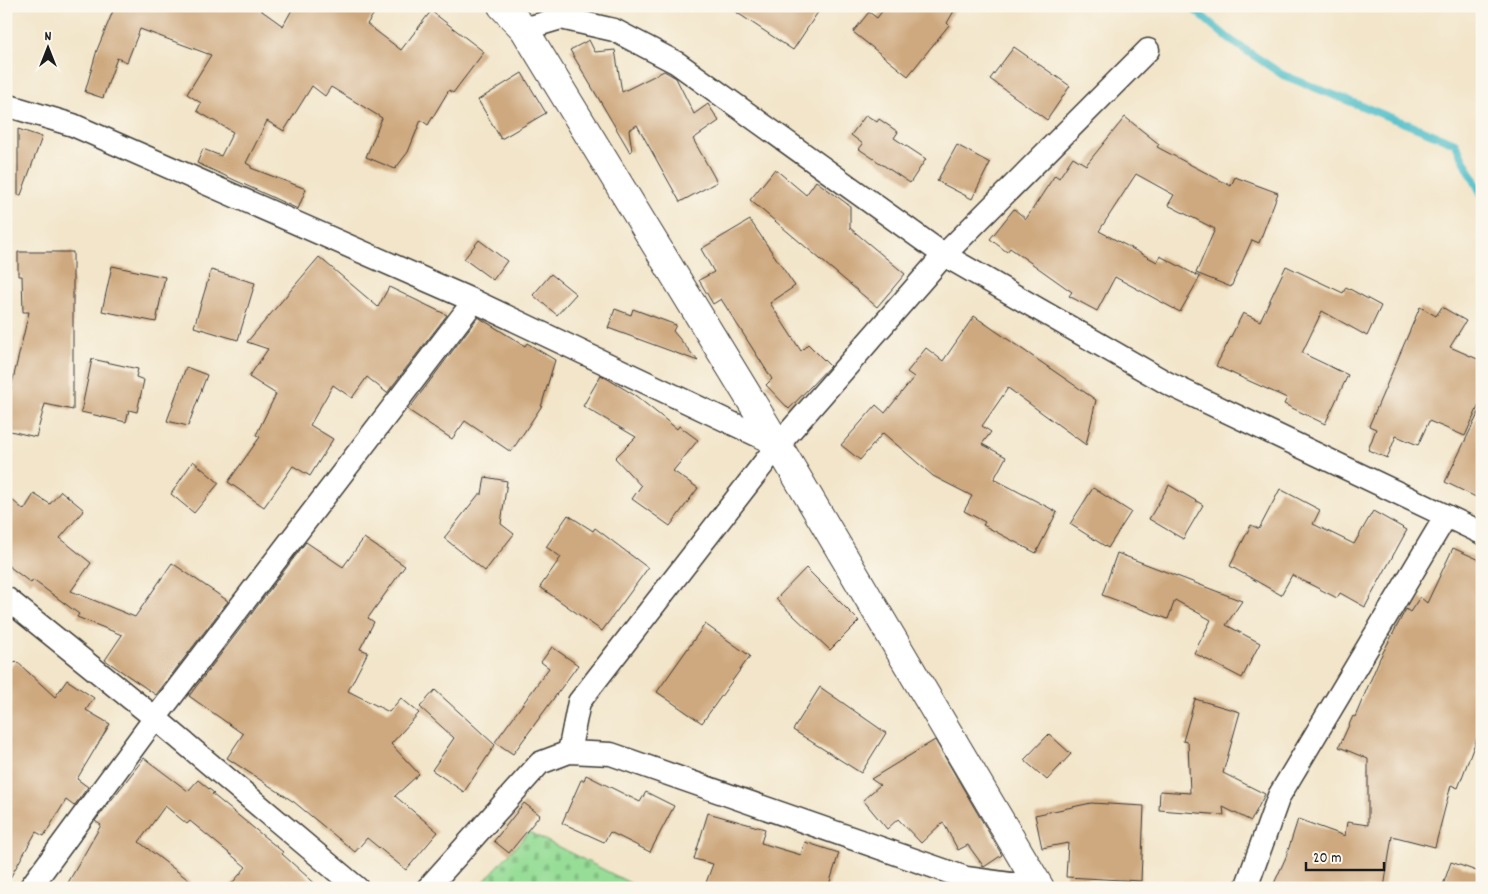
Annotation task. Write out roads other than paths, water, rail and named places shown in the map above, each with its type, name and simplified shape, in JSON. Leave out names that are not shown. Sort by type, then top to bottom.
[{"type":"street","points":[[502,6],[527,18],[561,18],[614,30],[677,63],[944,256],[1167,383],[1482,533]]},
{"type":"street","points":[[527,18],[1040,888]]},
{"type":"street","points":[[569,752],[579,702],[778,445],[944,256],[1148,50]]},
{"type":"street","points":[[6,105],[73,126],[474,301],[778,445]]},
{"type":"street","points":[[30,888],[155,718],[474,301]]},
{"type":"street","points":[[1246,888],[1279,796],[1446,516]]},
{"type":"street","points":[[6,598],[155,718],[357,888]]},
{"type":"street","points":[[428,888],[540,762],[569,752],[611,754],[966,878],[1040,888]]},
{"type":"waterway","points":[[1190,6],[1229,39],[1283,75],[1455,143],[1482,195]]}]
